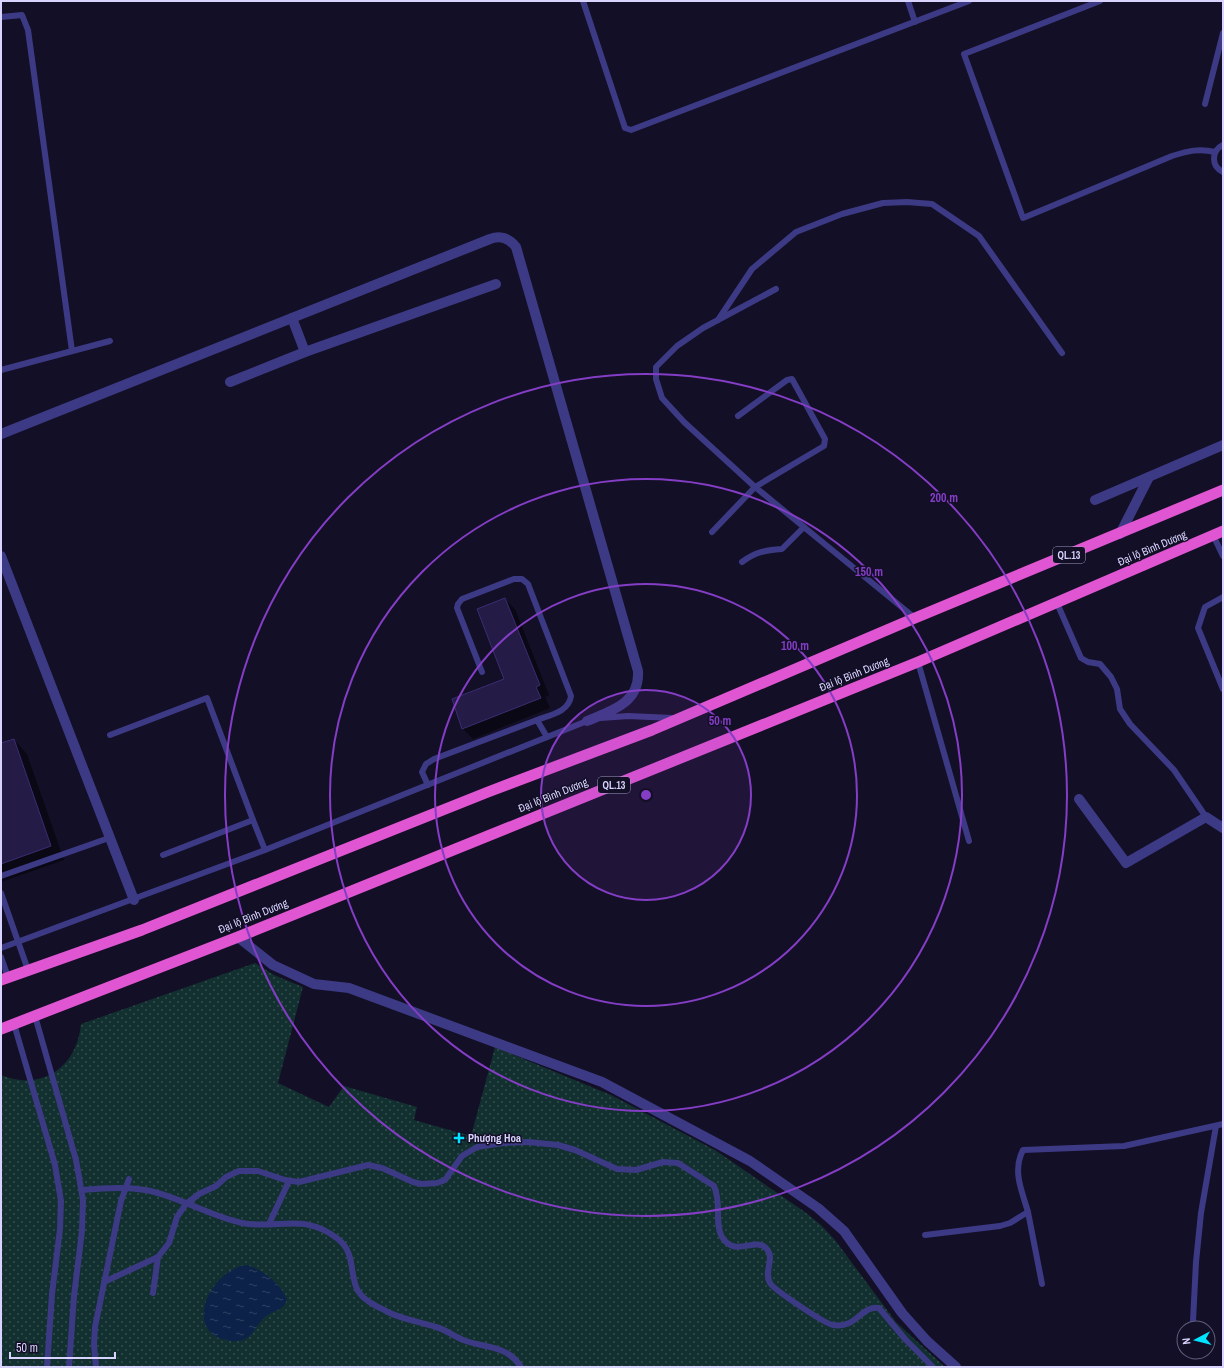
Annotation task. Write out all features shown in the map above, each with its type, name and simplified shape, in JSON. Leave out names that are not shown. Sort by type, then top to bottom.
[{"type":"highway","name":"QL.13","points":[[4,979],[142,930],[488,792],[685,716],[915,618],[1223,490]]},
{"type":"highway","name":"Đại lộ Bình Dương","points":[[1,1029],[238,936],[918,662],[1218,533]]},
{"type":"street","points":[[1,434],[497,236],[503,237],[511,242],[516,248],[638,671],[636,689],[626,703],[589,721]]},
{"type":"street","points":[[230,382],[305,352],[496,284]]},
{"type":"street","points":[[292,318],[305,352]]},
{"type":"street","points":[[1095,500],[1223,446]]},
{"type":"street","points":[[1120,534],[1149,477]]},
{"type":"street","points":[[1,556],[134,900]]},
{"type":"street","points":[[1079,799],[1126,863],[1206,816],[1223,828]]},
{"type":"street","points":[[238,936],[273,965],[314,984],[349,988],[602,1082],[750,1161],[822,1212],[844,1231],[902,1314],[927,1341],[956,1367]]},
{"type":"lane","points":[[583,1],[625,128],[631,130],[969,1]]},
{"type":"lane","points":[[908,1],[915,22]]},
{"type":"lane","points":[[1100,1],[964,54],[1023,218],[1172,156],[1188,151],[1203,149],[1215,152]]},
{"type":"lane","points":[[1,17],[22,15],[28,30],[72,351]]},
{"type":"lane","points":[[1205,104],[1223,33]]},
{"type":"lane","points":[[1223,145],[1215,152],[1214,162],[1223,172]]},
{"type":"lane","points":[[717,321],[752,269],[796,232],[842,214],[883,203],[907,202],[932,204],[979,236],[1062,352]]},
{"type":"lane","points":[[776,289],[717,321],[678,346],[656,367],[656,379],[662,398],[684,422],[755,487],[915,618]]},
{"type":"lane","points":[[1,370],[110,341]]},
{"type":"lane","points":[[712,532],[755,487],[824,446],[825,439],[792,379],[787,380],[738,416]]},
{"type":"lane","points":[[742,562],[752,555],[767,550],[782,549],[804,527]]},
{"type":"lane","points":[[1218,533],[1223,556]]},
{"type":"lane","points":[[428,785],[422,772],[428,762],[564,709],[571,702],[571,696],[528,584],[522,579],[514,579],[462,599],[458,604],[457,608],[482,672]]},
{"type":"lane","points":[[1223,597],[1205,607],[1198,628],[1223,689]]},
{"type":"lane","points":[[1057,603],[1081,658],[1088,662],[1100,664],[1111,677],[1117,689],[1120,710],[1130,724],[1174,770],[1206,816]]},
{"type":"lane","points":[[918,662],[969,841]]},
{"type":"lane","points":[[110,735],[207,698],[265,850]]},
{"type":"lane","points":[[1,948],[134,900],[265,850],[589,721],[628,716],[666,718],[685,716]]},
{"type":"lane","points":[[537,720],[547,737]]},
{"type":"lane","points":[[163,854],[254,820]]},
{"type":"lane","points":[[1,876],[109,838]]},
{"type":"lane","points":[[1,893],[28,970]]},
{"type":"lane","points":[[1,957],[4,979]]},
{"type":"lane","points":[[35,1016],[76,1160],[82,1190],[83,1216],[74,1296],[69,1367]]},
{"type":"lane","points":[[14,1024],[55,1165],[61,1201],[46,1367]]},
{"type":"lane","points":[[1042,1284],[1028,1212],[1018,1177],[1018,1160],[1023,1150],[1124,1146],[1223,1124]]},
{"type":"lane","points":[[1193,1320],[1196,1262],[1201,1213],[1216,1126]]},
{"type":"lane","points":[[104,1282],[158,1257],[169,1243],[177,1217],[186,1204],[199,1194],[216,1186],[226,1177],[239,1171],[258,1171],[289,1181],[306,1181],[368,1165],[382,1168],[413,1182],[421,1184],[437,1183],[445,1180],[455,1163],[469,1151],[485,1145],[503,1143],[541,1143],[558,1145],[575,1150],[617,1169],[642,1169],[662,1162],[678,1163],[714,1186],[720,1204],[719,1227],[724,1239],[728,1243],[738,1248],[758,1245],[767,1249],[771,1257],[768,1278],[774,1288],[819,1319],[832,1325],[846,1325],[857,1319],[869,1308],[879,1308],[905,1339],[933,1367]]},
{"type":"lane","points":[[96,1367],[94,1334],[120,1201],[129,1179]]},
{"type":"lane","points":[[270,1224],[289,1181]]},
{"type":"lane","points":[[82,1190],[125,1188],[150,1191],[241,1223],[302,1223],[329,1233],[343,1243],[353,1269],[356,1286],[367,1300],[394,1315],[437,1327],[465,1341],[505,1350],[518,1361],[521,1367]]},
{"type":"lane","points":[[925,1235],[1000,1226],[1010,1223],[1028,1212]]},
{"type":"lane","points":[[153,1293],[158,1257]]},
{"type":"green space","points":[[255,963],[274,975],[303,987],[278,1083],[329,1107],[344,1086],[417,1107],[414,1120],[471,1136],[495,1047],[611,1095],[715,1150],[805,1212],[821,1225],[835,1240],[896,1322],[945,1367],[1,1367],[1,1075],[16,1079],[30,1080],[43,1078],[55,1072],[65,1064],[73,1052],[78,1039],[81,1024]]},
{"type":"water","points":[[247,1265],[259,1270],[275,1282],[280,1287],[287,1299],[283,1307],[266,1316],[247,1338],[237,1341],[226,1340],[213,1334],[206,1325],[204,1313],[206,1300],[222,1277],[234,1269]]},
{"type":"building","points":[[505,598],[540,685],[536,687],[541,698],[462,729],[452,699],[504,679],[477,609]]},
{"type":"building","points":[[14,739],[51,846],[1,864],[1,743]]},
{"type":"place","name":"Phượng Hoa","points":[[459,1138]]}]
